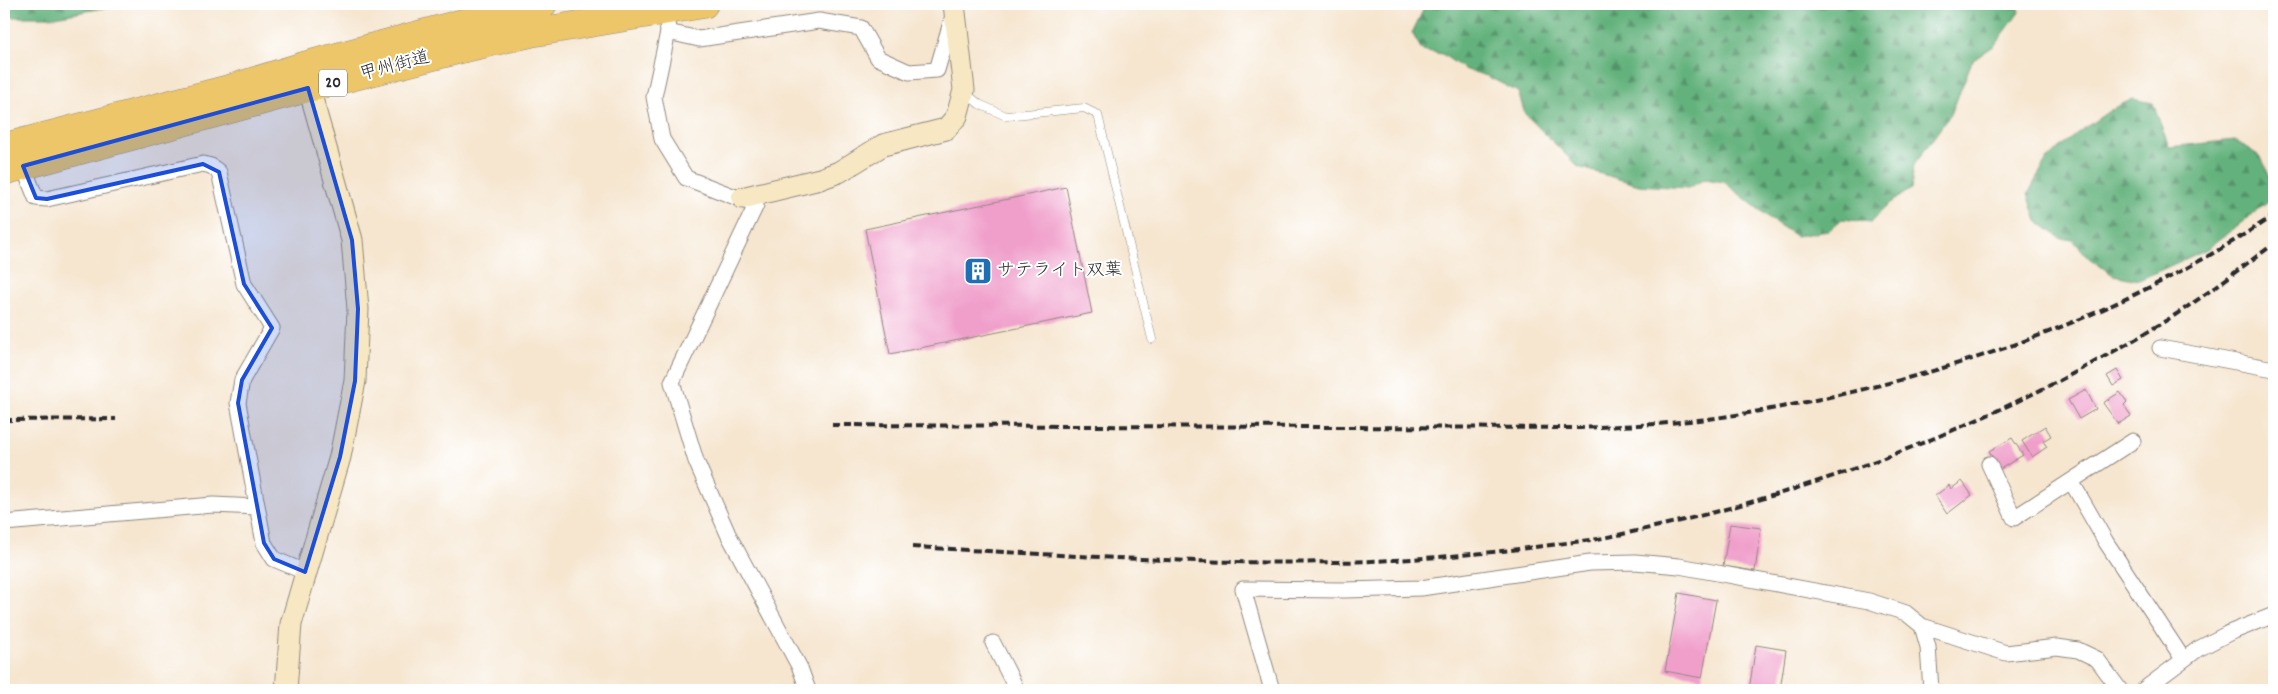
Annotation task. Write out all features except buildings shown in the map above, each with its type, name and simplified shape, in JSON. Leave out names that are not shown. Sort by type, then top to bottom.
[{"type":"highway","name":"甲州街道","points":[[13,169],[509,11],[543,4]]},
{"type":"highway","name":"甲州街道","points":[[4,147],[232,88],[306,77],[531,33],[667,21],[704,4]]},
{"type":"street","points":[[808,690],[800,668],[728,534],[696,460],[672,382],[756,206],[742,198],[686,178],[662,139],[654,96],[667,21],[699,39],[819,21],[861,28],[878,58],[909,72],[937,70],[955,7]]},
{"type":"street","points":[[742,198],[820,179],[839,172],[883,145],[946,129],[957,116],[964,90],[955,7]]},
{"type":"street","points":[[286,690],[291,624],[340,457],[355,380],[358,309],[352,240],[306,77]]},
{"type":"street","points":[[13,169],[36,198],[47,199],[203,164],[211,166],[219,172],[244,284],[272,328],[242,380],[238,403],[264,543],[274,559],[305,572]]},
{"type":"street","points":[[2160,348],[2274,369]]},
{"type":"street","points":[[1989,464],[2014,518],[2133,441]]},
{"type":"street","points":[[2071,481],[2106,542],[2184,659]]},
{"type":"street","points":[[4,523],[213,505],[257,507]]},
{"type":"street","points":[[1272,690],[1242,589],[1345,590],[1421,588],[1590,563],[1635,562],[1679,566],[1869,601],[1906,613],[1922,626],[2006,653],[2057,647],[2078,650],[2097,659],[2120,690]]},
{"type":"street","points":[[2143,690],[2184,659],[2229,633],[2274,615]]},
{"type":"street","points":[[1922,626],[1928,647],[1931,690]]},
{"type":"street","points":[[993,643],[1017,690]]},
{"type":"lane","points":[[964,90],[979,104],[1006,116],[1084,108],[1098,115],[1152,339]]},
{"type":"highlighted area","points":[[308,88],[352,240],[358,309],[355,381],[340,457],[305,572],[274,559],[264,543],[238,403],[242,380],[272,328],[244,284],[219,172],[203,164],[47,199],[36,198],[23,166]]},
{"type":"green space","points":[[4,4],[125,4],[55,17],[4,17]]},
{"type":"green space","points":[[1426,4],[1629,4],[1654,8],[1696,4],[2017,4],[2020,11],[1995,45],[1972,61],[1952,112],[1914,165],[1911,189],[1890,203],[1871,222],[1842,219],[1828,231],[1796,236],[1776,223],[1724,182],[1705,179],[1688,188],[1639,185],[1578,167],[1525,114],[1518,92],[1487,76],[1464,69],[1442,54],[1422,50],[1412,33]]},
{"type":"green space","points":[[2133,99],[2153,103],[2169,147],[2235,140],[2261,157],[2271,180],[2267,203],[2207,249],[2139,280],[2113,275],[2089,258],[2073,240],[2060,238],[2037,221],[2028,194],[2047,159],[2076,134],[2112,109]]},
{"type":"railway","points":[[832,425],[1580,428],[1662,424],[1726,416],[1801,403],[1896,381],[2009,347],[2064,326],[2172,276],[2224,247],[2274,215]]},
{"type":"railway","points":[[912,547],[1153,560],[1334,562],[1472,554],[1608,537],[1756,500],[1902,451],[1973,422],[2110,354],[2188,307],[2274,244]]},
{"type":"railway","points":[[4,420],[116,419]]},
{"type":"place","name":"サテライト双葉","points":[[978,271]]}]
